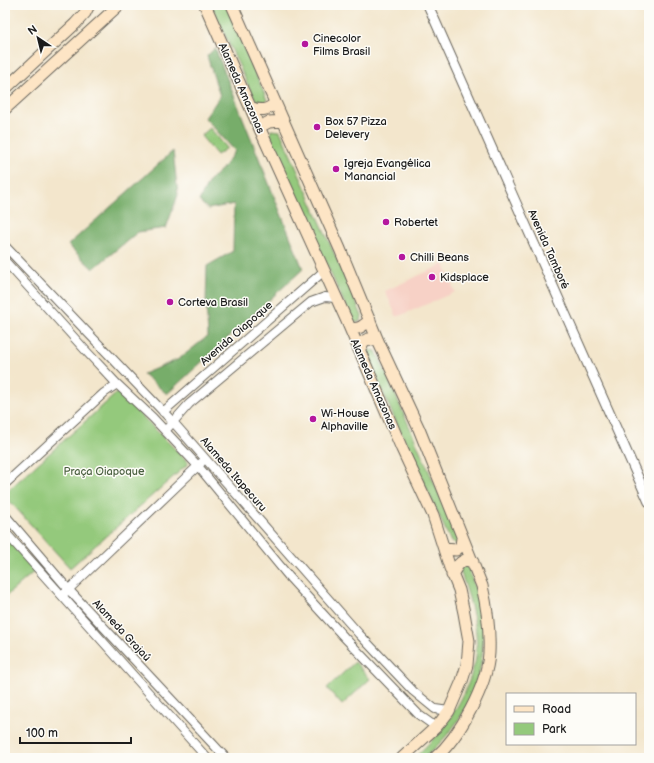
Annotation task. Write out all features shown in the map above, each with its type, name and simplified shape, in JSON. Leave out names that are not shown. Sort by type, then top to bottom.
[{"type":"main road","points":[[5,89],[75,24],[85,13],[89,5]]},
{"type":"main road","points":[[5,109],[119,5]]},
{"type":"main road","name":"Alameda Amazonas","points":[[206,5],[259,128],[335,298],[350,328],[402,449],[433,515],[452,575],[459,590],[468,641],[467,665],[462,681],[448,712],[436,727],[402,758]]},
{"type":"main road","name":"Alameda Amazonas","points":[[232,5],[378,341],[419,429],[473,562],[485,601],[488,622],[489,654],[479,693],[463,724],[435,758]]},
{"type":"main road","points":[[41,55],[52,66]]},
{"type":"main road","points":[[250,107],[257,110],[264,110],[275,103]]},
{"type":"main road","points":[[259,128],[269,122],[283,121]]},
{"type":"main road","points":[[350,328],[360,328],[370,320]]},
{"type":"main road","points":[[359,350],[364,341],[368,339],[378,341]]},
{"type":"main road","points":[[444,549],[456,550],[461,546],[462,538]]},
{"type":"main road","points":[[452,575],[457,565],[461,562],[465,560],[473,562]]},
{"type":"street","name":"Avenida Tamboré","points":[[428,5],[649,502]]},
{"type":"street","name":"Alameda Itapecuru","points":[[5,246],[174,422],[284,548],[413,691],[428,705],[435,709],[448,712]]},
{"type":"street","name":"Alameda Itapecuru","points":[[5,261],[86,352],[153,418],[198,466],[290,578],[344,637],[419,715],[436,727]]},
{"type":"street","name":"Avenida Oiapoque","points":[[163,412],[324,271]]},
{"type":"street","points":[[304,288],[311,302]]},
{"type":"street","points":[[165,431],[189,404],[311,302],[325,298],[335,298]]},
{"type":"street","points":[[86,352],[98,344]]},
{"type":"street","points":[[93,359],[99,352],[104,350]]},
{"type":"street","points":[[7,481],[104,393],[117,384]]},
{"type":"street","points":[[62,596],[206,458]]},
{"type":"street","name":"Alameda Grajaú","points":[[5,515],[69,590],[226,758]]},
{"type":"street","name":"Alameda Grajaú","points":[[5,532],[207,758]]},
{"type":"street","points":[[273,558],[284,548]]},
{"type":"street","points":[[158,702],[161,698],[169,696]]},
{"type":"street","points":[[419,715],[428,705]]},
{"type":"shaded area","name":"Kidsplace","points":[[444,264],[455,292],[397,317],[385,291]]},
{"type":"green space","points":[[211,5],[226,5],[267,100],[262,106],[254,98]]},
{"type":"green space","points":[[215,48],[303,269],[167,394],[143,374],[179,359],[208,336],[206,303],[207,266],[233,251],[234,204],[208,209],[199,201],[209,181],[222,169],[235,151],[205,118],[220,96],[207,56]]},
{"type":"green space","points":[[210,128],[227,148],[217,155],[201,136]]},
{"type":"green space","points":[[271,130],[280,131],[362,316],[361,320],[354,324],[269,139]]},
{"type":"green space","points":[[173,151],[178,195],[166,228],[138,232],[93,269],[68,245]]},
{"type":"green space","points":[[368,350],[376,351],[459,539],[459,545],[451,542],[388,404],[367,354]]},
{"type":"green space","name":"Praça Oiapoque","points":[[118,392],[189,463],[70,568],[5,496],[5,493]]},
{"type":"green space","points":[[5,535],[37,569],[5,597]]},
{"type":"green space","points":[[463,566],[468,567],[483,616],[482,659],[479,675],[467,706],[449,733],[424,758],[414,758],[433,739],[449,719],[468,685],[476,661],[477,646],[475,625],[460,569]]},
{"type":"green space","points":[[355,662],[370,679],[342,705],[327,688]]},
{"type":"place","name":"Cinecolor Films Brasil","points":[[305,44]]},
{"type":"place","name":"Box 57 Pizza Delevery","points":[[317,127]]},
{"type":"place","name":"Igreja Evangélica Manancial","points":[[336,169]]},
{"type":"place","name":"Robertet","points":[[386,222]]},
{"type":"place","name":"Chilli Beans","points":[[402,257]]},
{"type":"place","name":"Kidsplace","points":[[432,277]]},
{"type":"place","name":"Corteva Brasil","points":[[170,302]]},
{"type":"place","name":"Wi-House Alphaville","points":[[313,419]]}]
